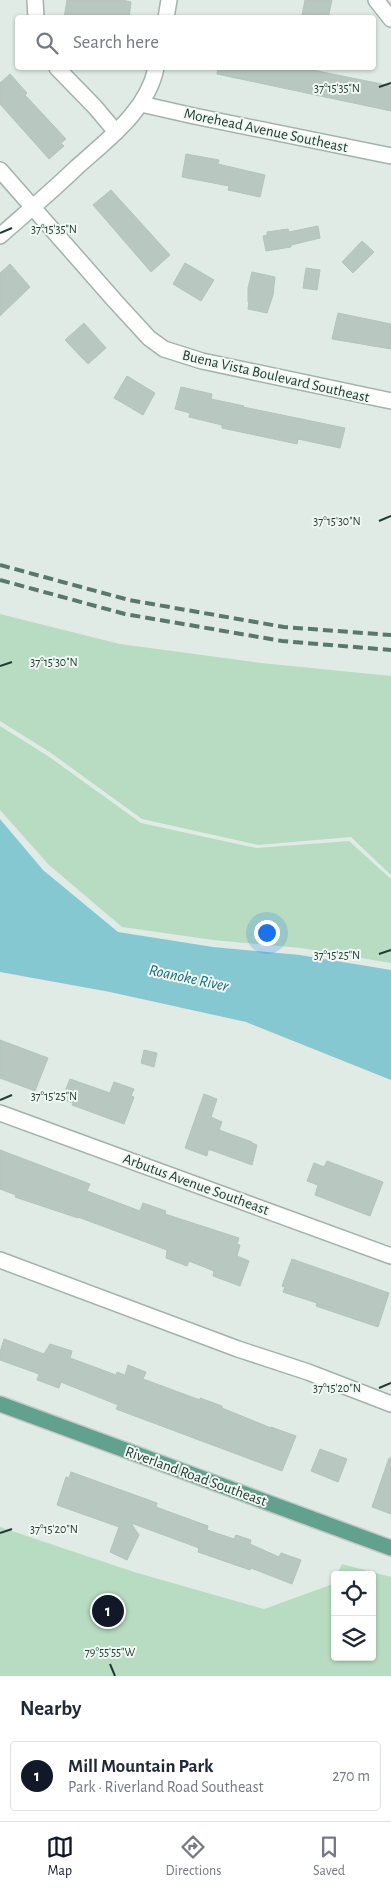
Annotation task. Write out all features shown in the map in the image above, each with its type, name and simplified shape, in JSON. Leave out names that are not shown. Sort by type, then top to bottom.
[{"type":"main road","name":"Riverland Road Southeast","points":[[0,1404],[391,1548]]},
{"type":"street","points":[[35,0],[36,15]]},
{"type":"street","points":[[166,15],[169,0]]},
{"type":"street","points":[[376,0],[391,19]]},
{"type":"street","points":[[59,70],[95,106],[116,132]]},
{"type":"street","points":[[0,236],[116,132],[141,104],[155,70]]},
{"type":"street","name":"Morehead Avenue Southeast","points":[[141,104],[391,156]]},
{"type":"street","name":"Buena Vista Boulevard Southeast","points":[[0,170],[149,338],[164,349],[202,361],[391,401]]},
{"type":"street","name":"Arbutus Avenue Southeast","points":[[0,1113],[391,1256]]},
{"type":"street","points":[[0,1260],[391,1404]]},
{"type":"green space","points":[[0,614],[120,644],[261,663],[391,676],[391,875],[351,837],[258,845],[142,819],[51,753],[0,721]]},
{"type":"green space","points":[[0,726],[48,756],[141,823],[256,848],[349,841],[391,879],[391,963],[301,948],[213,940],[122,927],[49,865],[0,810]]},
{"type":"green space","points":[[0,1527],[134,1572],[264,1609],[331,1585],[331,1661],[376,1661],[376,1573],[391,1577],[391,1676],[0,1676]]},
{"type":"green space","points":[[342,1564],[368,1571],[339,1571]]},
{"type":"water","name":"Roanoke River","points":[[0,819],[43,870],[118,932],[213,947],[300,955],[391,970],[391,1080],[246,1022],[110,992],[0,972]]},
{"type":"building","points":[[67,0],[122,0],[131,2],[129,15],[64,15]]},
{"type":"building","points":[[305,0],[332,0],[329,15],[302,15]]},
{"type":"building","points":[[218,70],[313,70],[391,86],[391,111],[217,74]]},
{"type":"building","points":[[10,74],[27,93],[25,95],[66,139],[61,143],[64,146],[49,159],[0,104],[0,83]]},
{"type":"building","points":[[186,154],[219,160],[218,164],[265,175],[260,197],[228,190],[229,186],[182,177]]},
{"type":"building","points":[[111,190],[170,255],[151,272],[93,205]]},
{"type":"building","points":[[318,226],[320,238],[291,245],[291,247],[266,251],[263,236],[267,235],[267,232],[288,229],[289,232]]},
{"type":"building","points":[[362,241],[374,252],[353,273],[342,262]]},
{"type":"building","points":[[185,263],[214,280],[201,301],[173,284]]},
{"type":"building","points":[[10,264],[30,287],[0,316],[0,273]]},
{"type":"building","points":[[306,268],[320,270],[317,290],[303,288]]},
{"type":"building","points":[[252,272],[275,277],[273,295],[267,313],[248,309],[248,288]]},
{"type":"building","points":[[338,313],[391,324],[391,349],[332,339]]},
{"type":"building","points":[[84,323],[106,348],[88,364],[65,340]]},
{"type":"building","points":[[127,376],[155,393],[143,415],[114,398]]},
{"type":"building","points":[[181,387],[212,394],[211,399],[243,407],[345,428],[340,448],[298,439],[297,444],[222,428],[222,425],[189,417],[190,413],[175,409]]},
{"type":"building","points":[[0,1040],[48,1058],[35,1091],[0,1078]]},
{"type":"building","points":[[144,1050],[157,1053],[154,1067],[141,1063]]},
{"type":"building","points":[[70,1079],[110,1093],[114,1082],[134,1089],[131,1096],[134,1097],[124,1124],[72,1105],[73,1103],[62,1099]]},
{"type":"building","points":[[204,1094],[217,1099],[211,1117],[222,1122],[219,1130],[257,1145],[252,1165],[211,1150],[208,1150],[207,1156],[185,1148]]},
{"type":"building","points":[[0,1150],[90,1184],[87,1191],[140,1211],[143,1203],[166,1211],[165,1214],[239,1238],[237,1244],[240,1245],[237,1256],[249,1261],[240,1286],[213,1276],[214,1271],[189,1261],[187,1266],[166,1258],[167,1250],[78,1217],[15,1197],[16,1195],[0,1189]]},
{"type":"building","points":[[327,1161],[383,1182],[370,1216],[315,1195],[318,1185],[307,1181],[314,1163],[324,1167]]},
{"type":"building","points":[[292,1259],[389,1293],[378,1327],[316,1306],[317,1303],[283,1292],[285,1287],[282,1286]]},
{"type":"building","points":[[4,1339],[44,1354],[50,1344],[72,1351],[70,1358],[116,1375],[117,1372],[125,1375],[128,1365],[146,1372],[143,1379],[222,1406],[222,1408],[271,1428],[296,1436],[282,1471],[116,1409],[118,1405],[61,1382],[59,1388],[37,1380],[39,1374],[0,1360]]},
{"type":"building","points":[[320,1449],[347,1459],[338,1482],[311,1471]]},
{"type":"building","points":[[389,1458],[391,1458],[391,1514],[372,1507]]},
{"type":"building","points":[[71,1472],[157,1503],[156,1507],[208,1526],[207,1530],[234,1539],[236,1535],[251,1540],[250,1544],[279,1557],[281,1553],[301,1560],[292,1584],[251,1568],[250,1570],[198,1552],[199,1548],[131,1523],[139,1535],[127,1560],[110,1552],[119,1527],[57,1505],[66,1477],[69,1478]]},
{"type":"railway","points":[[0,565],[129,600],[284,627],[391,635]]},
{"type":"railway","points":[[0,580],[125,614],[282,641],[391,650]]},
{"type":"place","name":"Mill Mountain Park","points":[[108,1611]]}]
